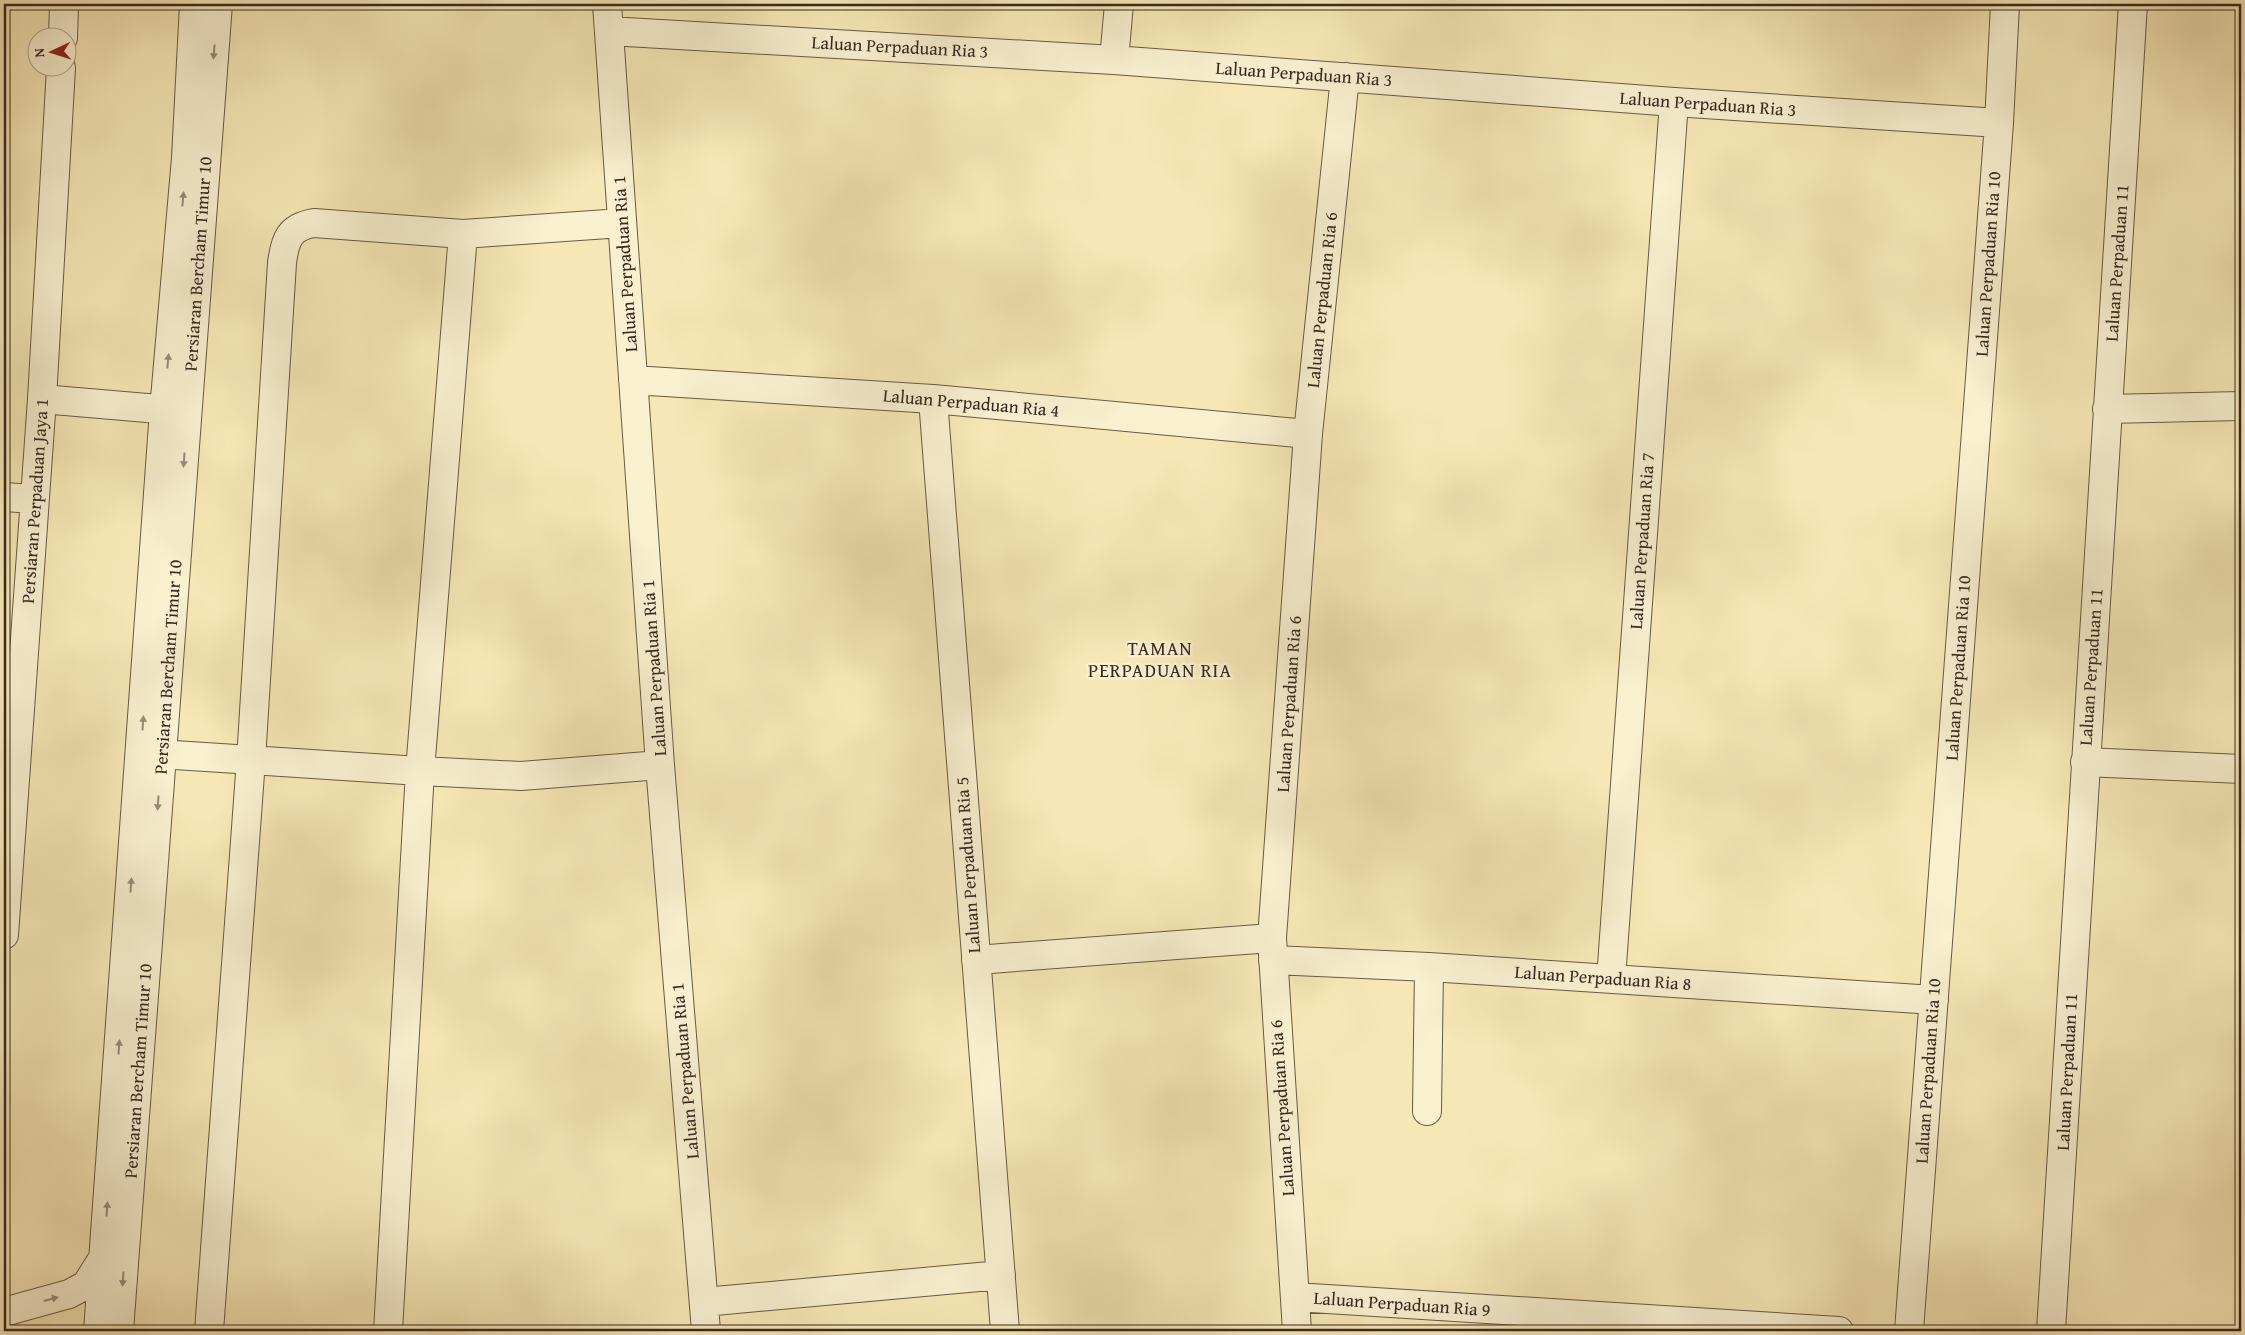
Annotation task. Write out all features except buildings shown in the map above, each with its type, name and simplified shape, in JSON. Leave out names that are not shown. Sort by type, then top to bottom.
[{"type":"street","points":[[63,28],[64,4]]},
{"type":"street","name":"Persiaran Bercham Timur 10","points":[[119,1331],[151,754],[175,411],[194,4]]},
{"type":"street","name":"Persiaran Bercham Timur 10","points":[[175,411],[218,4]]},
{"type":"street","name":"Laluan Perpaduan Ria 1","points":[[607,4],[660,765],[706,1331]]},
{"type":"street","points":[[1114,60],[1119,4]]},
{"type":"street","name":"Laluan Perpaduan Ria 10","points":[[1909,1331],[1999,123],[2005,4]]},
{"type":"street","name":"Laluan Perpaduan 11","points":[[2051,1331],[2133,4]]},
{"type":"street","name":"Laluan Perpaduan Ria 3","points":[[609,31],[1114,60],[1674,102],[1999,123]]},
{"type":"street","name":"Laluan Perpaduan Ria 6","points":[[1297,1331],[1273,949],[1308,434],[1345,77]]},
{"type":"street","name":"Persiaran Perpaduan Jaya 1","points":[[4,935],[42,399],[60,78]]},
{"type":"street","name":"Laluan Perpaduan Ria 7","points":[[1611,979],[1674,102]]},
{"type":"street","points":[[209,1331],[251,760],[282,263],[287,239],[293,230],[303,225],[314,223],[463,234],[622,223]]},
{"type":"street","points":[[388,1331],[420,771],[463,234]]},
{"type":"street","name":"Laluan Perpaduan Ria 4","points":[[633,380],[933,399],[1308,434]]},
{"type":"street","points":[[42,399],[175,411]]},
{"type":"street","name":"Laluan Perpaduan Ria 5","points":[[933,399],[1005,1331]]},
{"type":"street","points":[[2107,409],[2241,406]]},
{"type":"street","points":[[4,497],[34,499]]},
{"type":"street","points":[[151,754],[521,776],[660,765]]},
{"type":"street","name":"Persiaran Bercham Timur 10","points":[[98,1331],[103,1258],[151,754]]},
{"type":"street","points":[[2085,762],[2241,769]]},
{"type":"street","name":"Laluan Perpaduan Ria 8","points":[[976,960],[1273,949],[1429,967],[1934,1000]]},
{"type":"street","points":[[1426,1111],[1429,967]]},
{"type":"street","points":[[4,1312],[69,1294],[86,1285],[103,1258]]},
{"type":"street","points":[[704,1302],[1001,1275]]},
{"type":"street","name":"Laluan Perpaduan Ria 9","points":[[1295,1297],[1839,1331]]},
{"type":"street","points":[[4,1329],[10,1331]]},
{"type":"district","name":"TAMAN PERPADUAN RIA","points":[[1160,659]]}]
